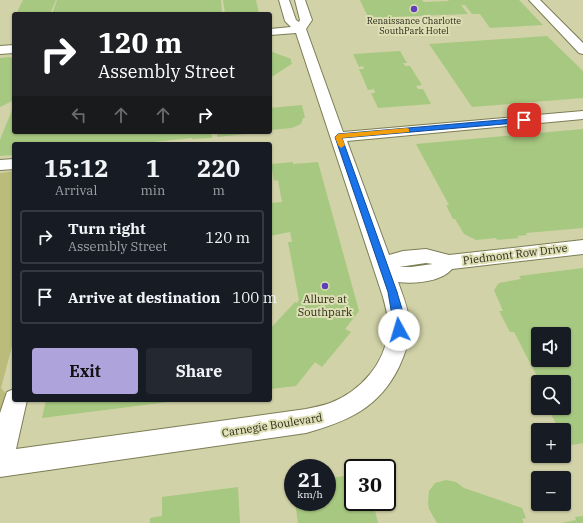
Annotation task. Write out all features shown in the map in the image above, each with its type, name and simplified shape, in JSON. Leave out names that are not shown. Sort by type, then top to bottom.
[{"type":"street","name":"Carnegie Boulevard","points":[[0,464],[306,421],[342,410],[355,402],[374,386],[383,376],[394,354],[399,330],[398,315],[392,292],[300,29],[291,21],[284,0]]},
{"type":"street","points":[[272,32],[300,29],[306,20],[300,0]]},
{"type":"street","points":[[534,0],[583,50]]},
{"type":"street","points":[[0,50],[12,49]]},
{"type":"street","points":[[338,137],[583,115]]},
{"type":"street","points":[[0,165],[12,164]]},
{"type":"street","name":"Piedmont Row Drive","points":[[384,269],[396,274],[420,273],[440,270],[447,262],[583,246]]},
{"type":"street","points":[[0,464],[16,402]]},
{"type":"shaded area","points":[[12,171],[12,347],[1,388],[8,396],[0,424],[0,173]]},
{"type":"building","points":[[23,0],[56,0],[51,12],[17,12]]},
{"type":"building","points":[[57,0],[221,0],[222,12],[206,12],[53,12]]},
{"type":"building","points":[[223,0],[256,0],[259,12],[225,12]]},
{"type":"building","points":[[360,0],[422,0],[424,2],[449,1],[448,0],[519,0],[543,25],[490,28],[480,14],[472,14],[465,5],[461,5],[468,14],[392,17],[394,21],[382,21],[367,15]]},
{"type":"building","points":[[547,36],[583,71],[583,98],[472,107],[429,44]]},
{"type":"building","points":[[400,51],[407,63],[403,63],[405,66],[410,66],[422,85],[416,86],[418,89],[423,89],[431,104],[378,108],[371,93],[375,93],[374,89],[368,90],[359,69],[364,69],[363,66],[359,67],[353,54]]},
{"type":"building","points":[[272,52],[291,59],[291,63],[293,63],[272,77]]},
{"type":"building","points":[[0,58],[12,58],[12,101],[0,107]]},
{"type":"building","points":[[302,105],[305,118],[303,118],[301,124],[292,128],[272,130],[272,108]]},
{"type":"building","points":[[12,110],[12,134],[211,134],[212,138],[192,138],[153,142],[12,142],[12,155],[0,156],[0,140]]},
{"type":"building","points":[[583,129],[583,228],[526,233],[527,235],[517,236],[519,238],[497,240],[496,238],[476,240],[464,234],[455,219],[453,219],[446,205],[449,205],[416,144]]},
{"type":"building","points":[[217,134],[247,134],[217,137]]},
{"type":"building","name":"Allure at Southpark","points":[[318,162],[359,311],[345,329],[351,332],[322,367],[315,362],[296,386],[272,389],[272,327],[295,302],[297,303],[299,300],[288,242],[292,242],[290,232],[272,236],[272,203],[282,202],[278,180],[274,181],[272,164]]},
{"type":"building","points":[[583,268],[583,443],[571,445],[571,423],[556,423],[552,415],[571,415],[571,375],[536,375],[532,367],[571,367],[571,327],[531,327],[531,365],[514,332],[510,332],[499,311],[503,311],[494,290],[499,283],[521,279],[519,276]]},
{"type":"building","points":[[46,402],[168,402],[42,418]]},
{"type":"building","points":[[344,476],[344,511],[375,511],[378,523],[298,523],[296,511],[336,511],[336,477]]},
{"type":"building","points":[[446,480],[456,482],[464,488],[522,508],[526,518],[522,519],[524,523],[437,523],[429,509],[429,491],[435,483]]},
{"type":"building","points":[[238,487],[240,523],[150,523],[150,518],[162,516],[162,497]]},
{"type":"building","points":[[583,516],[583,523],[561,523],[576,520],[575,517]]},
{"type":"slow traffic","points":[[341,145],[338,137],[407,130]]},
{"type":"place","name":"Renaissance Charlotte SouthPark Hotel","points":[[414,9]]},
{"type":"place","name":"Allure at Southpark","points":[[325,286]]},
{"type":"route","points":[[399,330],[398,315],[392,292],[338,137],[524,120]]}]
